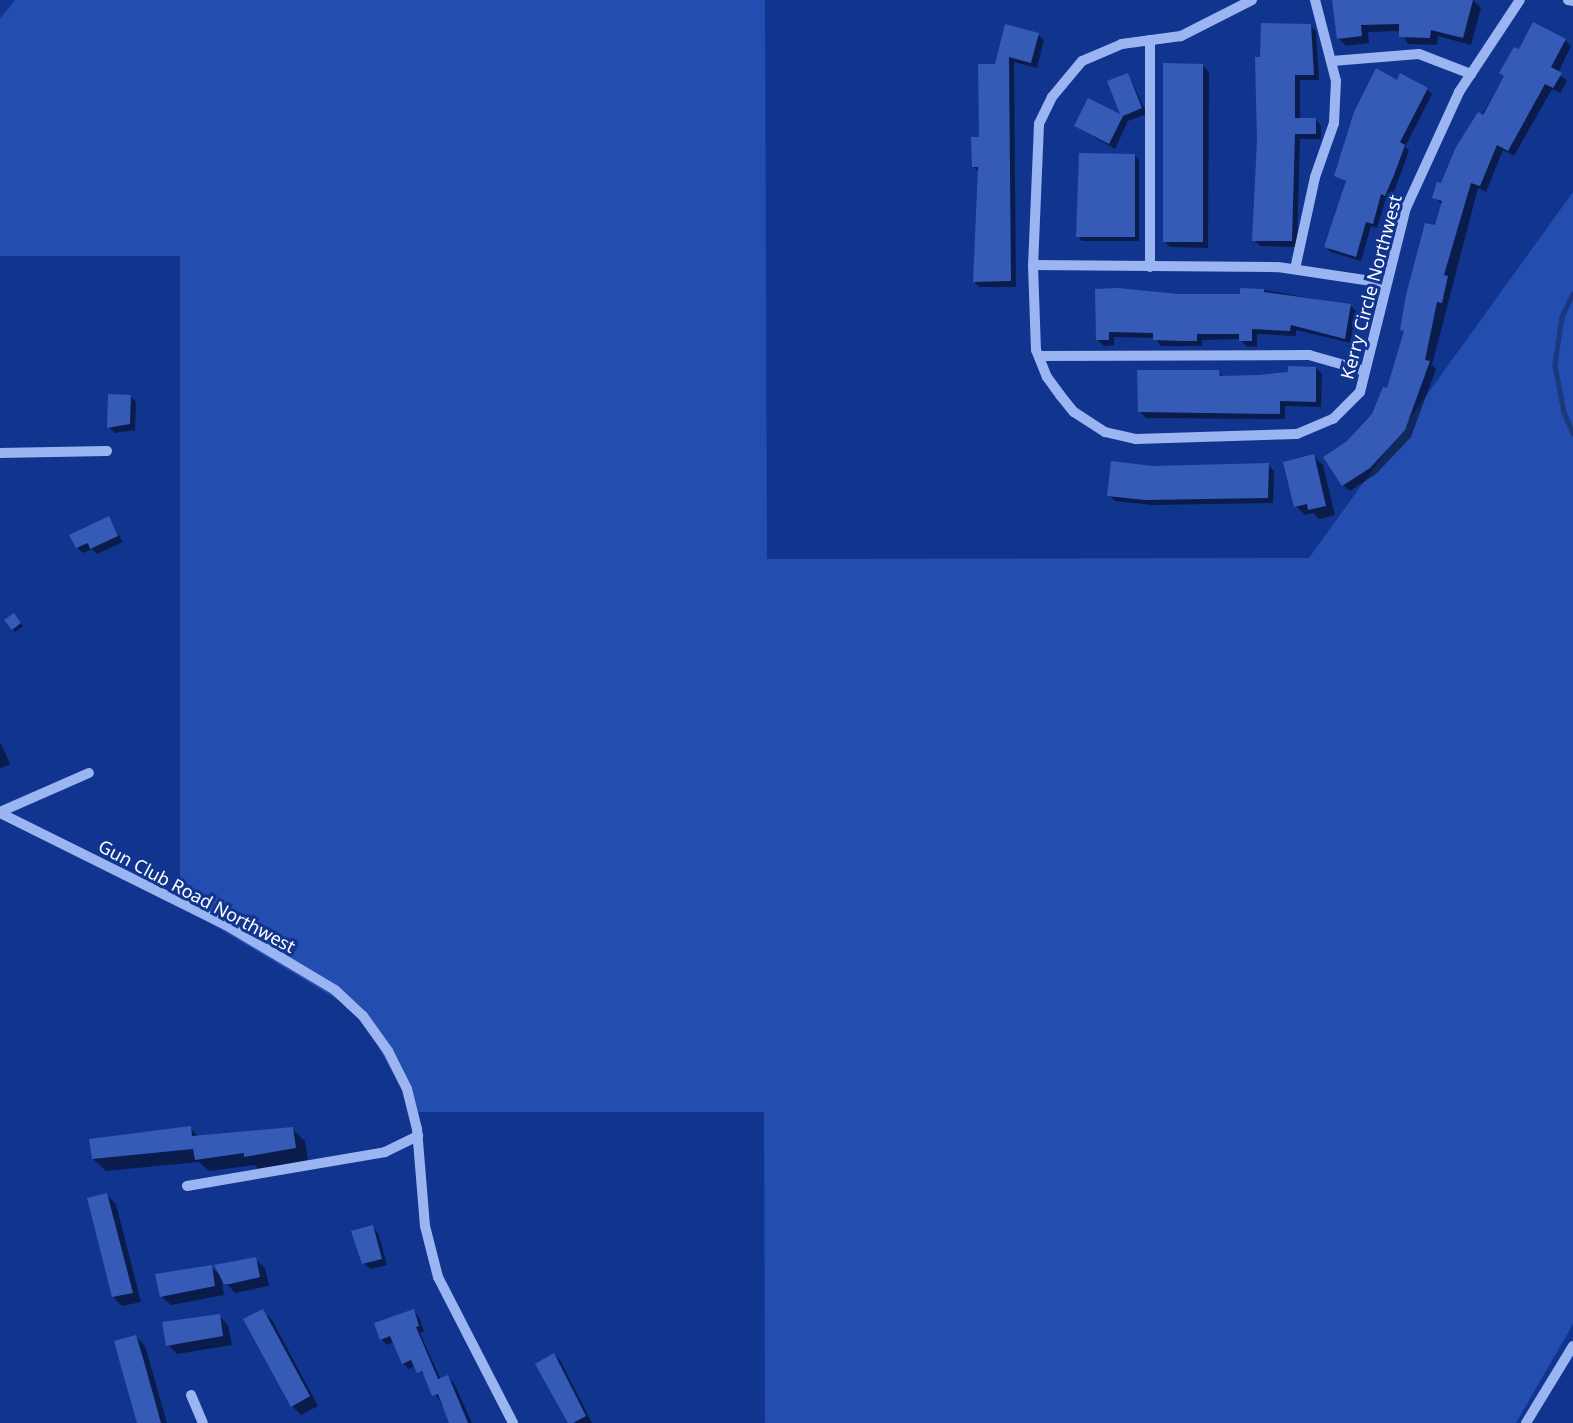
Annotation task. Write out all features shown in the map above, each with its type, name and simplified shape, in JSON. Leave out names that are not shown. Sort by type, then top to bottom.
[{"type":"street","name":"Kerry Circle Northwest","points":[[1252,0],[1181,36],[1122,44],[1082,61],[1052,97],[1040,124],[1036,149],[1033,265],[1039,356],[1047,377],[1074,412],[1105,432],[1136,440],[1262,438],[1296,434],[1333,419],[1360,392],[1385,284],[1406,208],[1433,146],[1471,74],[1520,0]]},
{"type":"street","points":[[1295,269],[1315,177],[1334,123],[1336,81],[1315,0]]},
{"type":"street","points":[[1568,0],[1573,1]]},
{"type":"street","points":[[1150,40],[1150,267]]},
{"type":"street","points":[[1332,61],[1419,54],[1471,74]]},
{"type":"street","points":[[1033,265],[1295,269],[1385,284]]},
{"type":"street","points":[[1039,356],[1309,355],[1365,371]]},
{"type":"street","points":[[0,453],[107,451]]},
{"type":"street","points":[[0,812],[89,773]]},
{"type":"street","name":"Gun Club Road Northwest","points":[[0,812],[225,925],[335,990],[363,1016],[388,1051],[407,1089],[418,1136],[425,1226],[438,1277],[513,1423]]},
{"type":"street","points":[[187,1186],[385,1152],[418,1136]]},
{"type":"street","points":[[1526,1423],[1573,1346]]},
{"type":"street","points":[[190,1395],[202,1423]]},
{"type":"shaded area","points":[[15,0],[765,0],[767,559],[1309,558],[1573,192],[1573,1324],[1516,1423],[765,1423],[764,1112],[414,1112],[360,1013],[180,905],[180,256],[0,256],[0,19]]},
{"type":"building","points":[[1332,0],[1473,0],[1463,38],[1431,30],[1430,38],[1399,37],[1399,24],[1361,25],[1362,36],[1337,39]]},
{"type":"building","points":[[1533,22],[1566,39],[1551,67],[1562,73],[1553,88],[1545,84],[1508,151],[1497,145],[1480,186],[1471,183],[1444,275],[1448,276],[1442,303],[1437,302],[1425,360],[1430,361],[1405,430],[1370,468],[1342,486],[1323,457],[1347,441],[1372,414],[1383,387],[1387,388],[1404,331],[1400,330],[1406,295],[1425,223],[1435,225],[1442,201],[1432,198],[1437,182],[1441,183],[1456,147],[1478,112],[1483,115],[1504,76],[1499,73],[1514,47],[1519,49]]},
{"type":"building","points":[[1261,23],[1311,24],[1314,75],[1295,75],[1295,118],[1316,118],[1316,134],[1295,134],[1292,241],[1252,241],[1257,140],[1255,57],[1260,57]]},
{"type":"building","points":[[1005,24],[1039,33],[1031,63],[1009,57],[1011,281],[973,282],[978,167],[972,167],[971,137],[979,137],[978,64],[995,64]]},
{"type":"building","points":[[1163,63],[1203,64],[1203,242],[1163,242]]},
{"type":"building","points":[[1376,68],[1397,80],[1400,73],[1428,88],[1400,142],[1405,145],[1394,175],[1385,196],[1381,194],[1373,224],[1366,222],[1356,257],[1324,247],[1346,181],[1334,176],[1354,112]]},
{"type":"building","points":[[1128,73],[1142,108],[1123,116],[1109,144],[1074,126],[1088,98],[1120,114],[1107,81]]},
{"type":"building","points":[[1079,153],[1135,154],[1135,237],[1076,237]]},
{"type":"building","points":[[1118,288],[1178,294],[1240,294],[1240,288],[1264,289],[1264,292],[1351,304],[1345,339],[1291,325],[1290,331],[1252,329],[1252,341],[1239,341],[1239,334],[1197,334],[1197,341],[1183,341],[1153,340],[1153,333],[1109,332],[1109,340],[1096,340],[1095,289]]},
{"type":"building","points":[[1288,366],[1316,367],[1316,402],[1280,401],[1280,414],[1138,412],[1137,370],[1219,370],[1220,376],[1259,375],[1288,372]]},
{"type":"building","points":[[108,394],[131,395],[130,424],[107,428]]},
{"type":"building","points":[[1314,454],[1326,506],[1308,510],[1307,504],[1294,507],[1283,462]]},
{"type":"building","points":[[1111,461],[1153,466],[1269,463],[1268,498],[1145,500],[1107,496]]},
{"type":"building","points":[[109,516],[118,536],[90,549],[88,543],[76,548],[69,535]]},
{"type":"building","points":[[14,613],[21,623],[12,630],[4,620]]},
{"type":"building","points":[[191,1126],[192,1136],[293,1127],[296,1148],[244,1157],[244,1153],[195,1160],[193,1149],[92,1159],[89,1139]]},
{"type":"building","points":[[107,1193],[133,1293],[112,1297],[87,1198]]},
{"type":"building","points":[[373,1225],[382,1259],[362,1264],[351,1231]]},
{"type":"building","points":[[256,1257],[260,1277],[230,1284],[224,1284],[214,1265]]},
{"type":"building","points":[[212,1265],[215,1286],[160,1297],[155,1274]]},
{"type":"building","points":[[263,1309],[310,1396],[291,1407],[243,1319]]},
{"type":"building","points":[[414,1309],[419,1326],[416,1327],[438,1379],[448,1375],[468,1423],[449,1423],[438,1394],[432,1396],[422,1371],[417,1373],[411,1360],[402,1364],[390,1336],[380,1340],[374,1323]]},
{"type":"building","points":[[220,1314],[223,1336],[166,1346],[162,1322]]},
{"type":"building","points":[[136,1335],[161,1423],[137,1423],[123,1374],[114,1341]]},
{"type":"building","points":[[554,1353],[586,1416],[573,1423],[568,1423],[535,1364]]},
{"type":"waterway","points":[[1573,294],[1562,317],[1555,365],[1564,412],[1573,433]]}]
